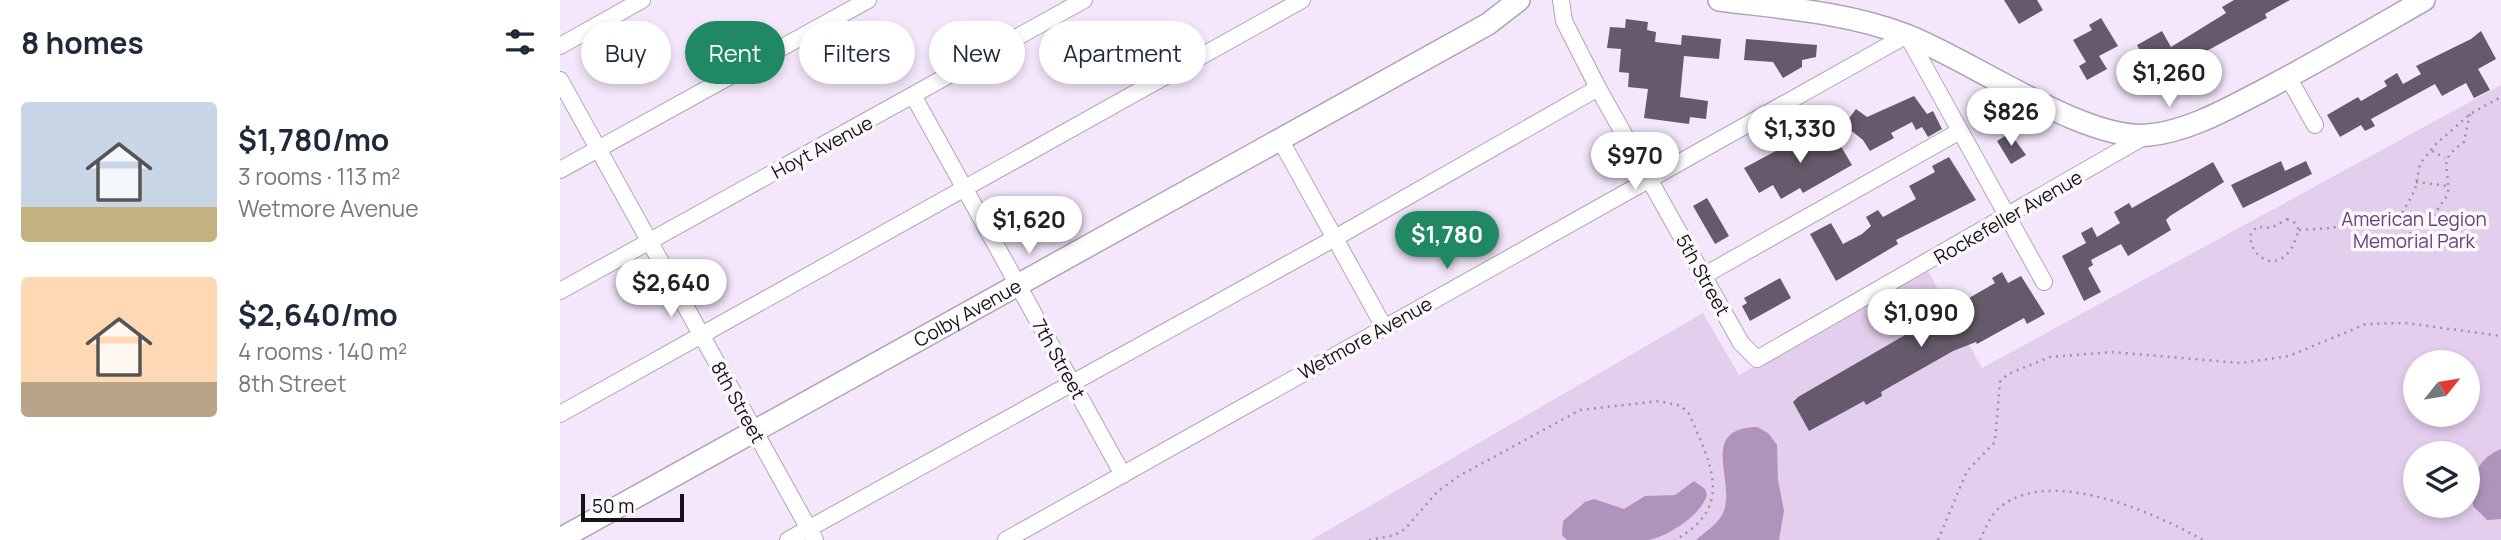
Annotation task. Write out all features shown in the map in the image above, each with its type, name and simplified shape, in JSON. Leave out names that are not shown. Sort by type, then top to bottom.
[{"type":"main road","name":"Colby Avenue","points":[[560,539],[1281,141],[1488,24],[1518,0]]},
{"type":"main road","points":[[1719,0],[1870,22],[1941,49],[2063,114],[2119,132],[2147,135],[2181,127],[2225,110],[2424,0]]},
{"type":"street","points":[[560,46],[642,0]]},
{"type":"street","points":[[560,170],[868,0]]},
{"type":"street","name":"Hoyt Avenue","points":[[560,291],[914,97],[1084,0]]},
{"type":"street","points":[[560,414],[1302,0]]},
{"type":"street","name":"5th Street","points":[[1561,0],[1564,21],[1598,88],[1741,343],[1757,359]]},
{"type":"street","points":[[1907,35],[2044,282]]},
{"type":"street","name":"Wetmore Avenue","points":[[1006,540],[1907,35]]},
{"type":"street","points":[[2288,77],[2315,125]]},
{"type":"street","name":"8th Street","points":[[560,80],[812,534]]},
{"type":"street","points":[[788,540],[812,534],[1072,382],[1335,238],[1598,88]]},
{"type":"street","name":"7th Street","points":[[914,97],[1123,474]]},
{"type":"street","points":[[1703,276],[1961,131]]},
{"type":"street","name":"Rockefeller Avenue","points":[[1757,359],[2147,135]]},
{"type":"street","points":[[1281,141],[1384,327]]},
{"type":"path","points":[[2399,219],[2416,182],[2420,164],[2435,145],[2470,114],[2501,97]]},
{"type":"path","points":[[2446,158],[2464,142],[2470,114]]},
{"type":"path","points":[[2432,152],[2446,158]]},
{"type":"path","points":[[2299,230],[2333,228],[2361,214],[2376,221],[2433,216],[2448,194],[2446,158]]},
{"type":"path","points":[[2416,182],[2448,186]]},
{"type":"path","points":[[2287,219],[2295,223],[2299,230],[2287,254],[2279,260],[2260,258],[2253,251],[2249,240],[2257,227],[2271,228],[2287,219]]},
{"type":"path","points":[[2393,247],[2409,235],[2420,219]]},
{"type":"path","points":[[1938,540],[1967,471],[1995,442],[2000,382],[2008,374],[2040,361],[2112,352],[2241,363],[2301,354],[2346,330],[2388,323],[2501,336]]},
{"type":"path","points":[[1369,540],[1405,529],[1437,492],[1458,476],[1580,410],[1659,401],[1681,406],[1689,414],[1714,486],[1711,508],[1705,517],[1675,540]]},
{"type":"path","points":[[1980,540],[2000,508],[2017,497],[2038,491],[2084,495],[2146,512],[2203,540]]},
{"type":"green space","name":"American Legion Memorial Park","points":[[2501,85],[2501,540],[1311,540],[1703,313],[1739,375],[1928,271],[1982,368]]},
{"type":"shaded area","points":[[1757,427],[1768,433],[1777,445],[1778,480],[1784,511],[1779,540],[1696,540],[1715,524],[1723,513],[1726,487],[1723,459],[1728,437],[1739,430]]},
{"type":"shaded area","points":[[2501,449],[2501,519],[2487,520],[2480,513],[2480,465],[2492,453]]},
{"type":"shaded area","points":[[1694,481],[1705,489],[1707,495],[1703,503],[1683,524],[1657,537],[1649,540],[1567,540],[1562,535],[1563,521],[1585,502],[1594,499],[1624,509],[1645,496],[1675,495]]},
{"type":"building","points":[[2004,0],[2037,0],[2043,10],[2019,24]]},
{"type":"building","points":[[2234,0],[2290,0],[2265,14],[2267,18],[2203,53],[2213,72],[2197,81],[2186,61],[2155,78],[2137,45],[2162,31],[2171,47],[2226,13],[2222,7]]},
{"type":"building","points":[[2101,18],[2118,46],[2099,56],[2107,69],[2087,80],[2079,66],[2086,62],[2073,40],[2092,30],[2089,25]]},
{"type":"building","points":[[1626,19],[1648,22],[1647,30],[1656,32],[1655,42],[1681,45],[1682,35],[1721,39],[1719,59],[1684,56],[1680,97],[1708,101],[1706,119],[1690,117],[1689,124],[1644,118],[1648,89],[1628,87],[1629,73],[1619,72],[1621,49],[1607,48],[1610,27],[1625,28]]},
{"type":"building","points":[[2481,31],[2496,59],[2478,69],[2490,90],[2474,98],[2466,83],[2442,96],[2435,84],[2371,119],[2375,126],[2365,131],[2361,125],[2340,137],[2327,115],[2358,97],[2361,101],[2387,86],[2384,81],[2397,73],[2403,84],[2421,74],[2416,66],[2471,39]]},
{"type":"building","points":[[1746,39],[1817,45],[1816,57],[1802,60],[1802,67],[1783,78],[1773,62],[1744,60]]},
{"type":"building","points":[[1914,96],[1927,114],[1933,111],[1942,129],[1928,137],[1922,127],[1916,130],[1912,122],[1891,133],[1894,138],[1870,151],[1863,140],[1844,125],[1856,109],[1867,117]]},
{"type":"building","points":[[1830,128],[1852,165],[1803,193],[1800,188],[1781,199],[1773,185],[1759,193],[1744,168],[1798,139],[1801,144]]},
{"type":"building","points":[[2010,133],[2026,155],[2011,164],[1997,141]]},
{"type":"building","points":[[1949,157],[1976,200],[1896,240],[1898,244],[1836,281],[1810,234],[1831,223],[1843,244],[1862,234],[1871,226],[1866,217],[1878,210],[1883,217],[1916,199],[1909,186],[1935,172],[1932,166]]},
{"type":"building","points":[[2281,161],[2285,171],[2306,161],[2312,174],[2243,208],[2231,185]]},
{"type":"building","points":[[2213,162],[2224,182],[2170,216],[2166,220],[2171,230],[2128,256],[2121,244],[2091,260],[2093,265],[2088,268],[2101,292],[2084,301],[2062,256],[2086,243],[2081,233],[2092,227],[2097,237],[2120,223],[2114,212],[2129,203],[2132,208]]},
{"type":"building","points":[[1707,198],[1729,236],[1715,244],[1693,206]]},
{"type":"building","points":[[2002,272],[2008,283],[2021,276],[2045,314],[2027,324],[2024,318],[1977,344],[1976,342],[1953,351],[1881,392],[1882,396],[1866,405],[1864,401],[1809,431],[1793,402],[1798,397],[1995,283],[1992,278]]},
{"type":"building","points":[[1780,278],[1791,298],[1750,321],[1742,306],[1747,303],[1744,298]]}]
